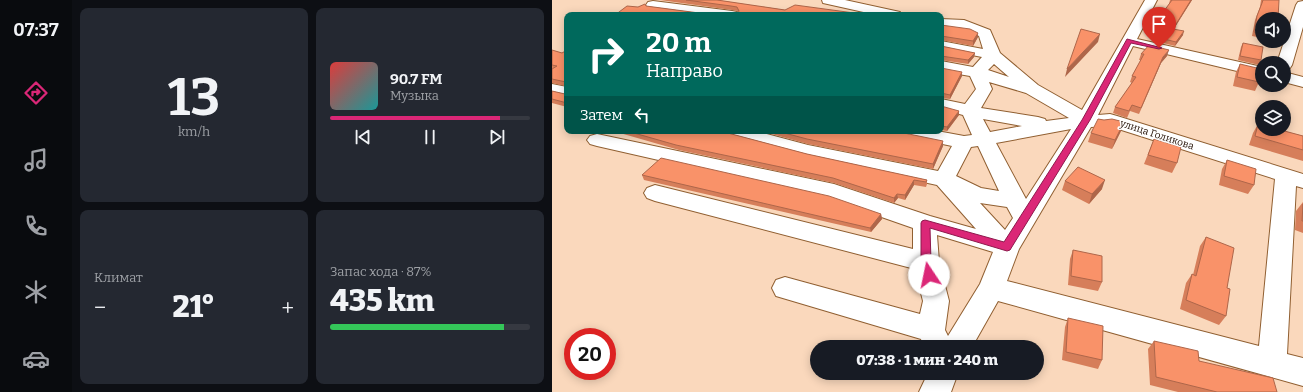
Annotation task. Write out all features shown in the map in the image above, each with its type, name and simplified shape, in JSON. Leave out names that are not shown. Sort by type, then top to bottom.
[{"type":"street","points":[[828,0],[882,12]]},
{"type":"street","points":[[961,340],[991,288],[1020,210],[1086,120],[1151,0]]},
{"type":"street","points":[[653,5],[708,12]]},
{"type":"street","points":[[1287,56],[1303,5]]},
{"type":"street","points":[[944,23],[964,24],[985,33],[993,55],[1032,88],[1086,120]]},
{"type":"street","points":[[1129,41],[1255,70]]},
{"type":"street","points":[[944,47],[993,55]]},
{"type":"street","points":[[977,72],[993,55]]},
{"type":"street","points":[[944,66],[977,72],[1042,94]]},
{"type":"street","points":[[977,72],[984,89],[970,111],[974,141],[1020,210]]},
{"type":"street","points":[[1291,79],[1303,82]]},
{"type":"street","points":[[552,89],[564,91]]},
{"type":"street","points":[[944,105],[1051,126]]},
{"type":"street","name":"улица Голикова","points":[[974,141],[1086,120],[1110,120],[1295,179]]},
{"type":"street","points":[[744,134],[808,151],[944,179],[977,195],[1020,210]]},
{"type":"street","points":[[928,134],[974,141]]},
{"type":"street","points":[[597,140],[834,192],[925,223],[1007,247]]},
{"type":"street","points":[[944,179],[974,141]]},
{"type":"street","points":[[944,179],[1007,247]]},
{"type":"street","points":[[1272,363],[1295,179]]},
{"type":"street","points":[[655,193],[926,262]]},
{"type":"street","points":[[785,288],[935,339],[936,301],[926,262],[925,223]]},
{"type":"street","points":[[991,288],[1303,372]]},
{"type":"street","points":[[935,392],[940,380]]},
{"type":"building","points":[[686,0],[717,0],[785,10],[795,5],[847,12],[738,12],[737,7]]},
{"type":"building","points":[[1172,0],[1191,0],[1173,29],[1184,31],[1176,42],[1156,37],[1160,34],[1152,32],[1167,12],[1164,11]]},
{"type":"building","points":[[1263,0],[1279,0],[1278,12],[1258,12]]},
{"type":"building","points":[[645,4],[646,6],[691,12],[619,12],[627,6],[638,7]]},
{"type":"building","points":[[944,25],[970,29],[978,33],[973,41],[944,36]]},
{"type":"building","points":[[1081,29],[1100,34],[1067,69]]},
{"type":"building","points":[[1243,43],[1255,45],[1255,48],[1263,48],[1262,56],[1255,56],[1255,59],[1240,56]]},
{"type":"building","points":[[1149,45],[1169,50],[1163,57],[1141,108],[1132,105],[1129,111],[1115,107],[1136,77],[1132,76],[1144,54],[1141,54]]},
{"type":"building","points":[[944,47],[975,53],[968,60],[944,56]]},
{"type":"building","points":[[552,50],[562,53],[564,52],[564,82],[552,79],[552,69],[557,66],[552,65]]},
{"type":"building","points":[[1240,64],[1255,68],[1255,81],[1237,77]]},
{"type":"building","points":[[944,69],[962,72],[950,95],[944,94]]},
{"type":"building","points":[[552,91],[564,94],[564,102],[552,99]]},
{"type":"building","points":[[944,107],[959,111],[947,127],[944,126]]},
{"type":"building","points":[[1098,119],[1112,119],[1124,122],[1115,140],[1091,133]]},
{"type":"building","points":[[1291,133],[1303,136],[1303,150],[1255,136],[1291,136]]},
{"type":"building","points":[[638,134],[732,134],[807,154],[927,180],[926,182],[914,180],[905,195],[897,194],[894,198],[833,178],[676,145]]},
{"type":"building","points":[[788,134],[909,134],[943,141],[933,164]]},
{"type":"building","points":[[1154,139],[1181,147],[1177,163],[1148,155]]},
{"type":"building","points":[[661,158],[829,196],[881,214],[870,228],[642,175]]},
{"type":"building","points":[[1227,160],[1256,169],[1254,185],[1224,176]]},
{"type":"building","points":[[1078,167],[1105,180],[1092,194],[1065,181]]},
{"type":"building","points":[[1206,237],[1234,248],[1227,288],[1230,289],[1226,316],[1186,300],[1192,274],[1196,276]]},
{"type":"building","points":[[1073,250],[1102,256],[1102,282],[1071,276]]},
{"type":"building","points":[[1068,318],[1103,326],[1102,360],[1066,352]]},
{"type":"building","points":[[1154,341],[1198,351],[1199,361],[1273,378],[1277,392],[1217,392],[1156,377]]},
{"type":"route","points":[[929,275],[926,262],[925,223],[1007,247],[1086,120],[1129,41],[1159,48]]}]
